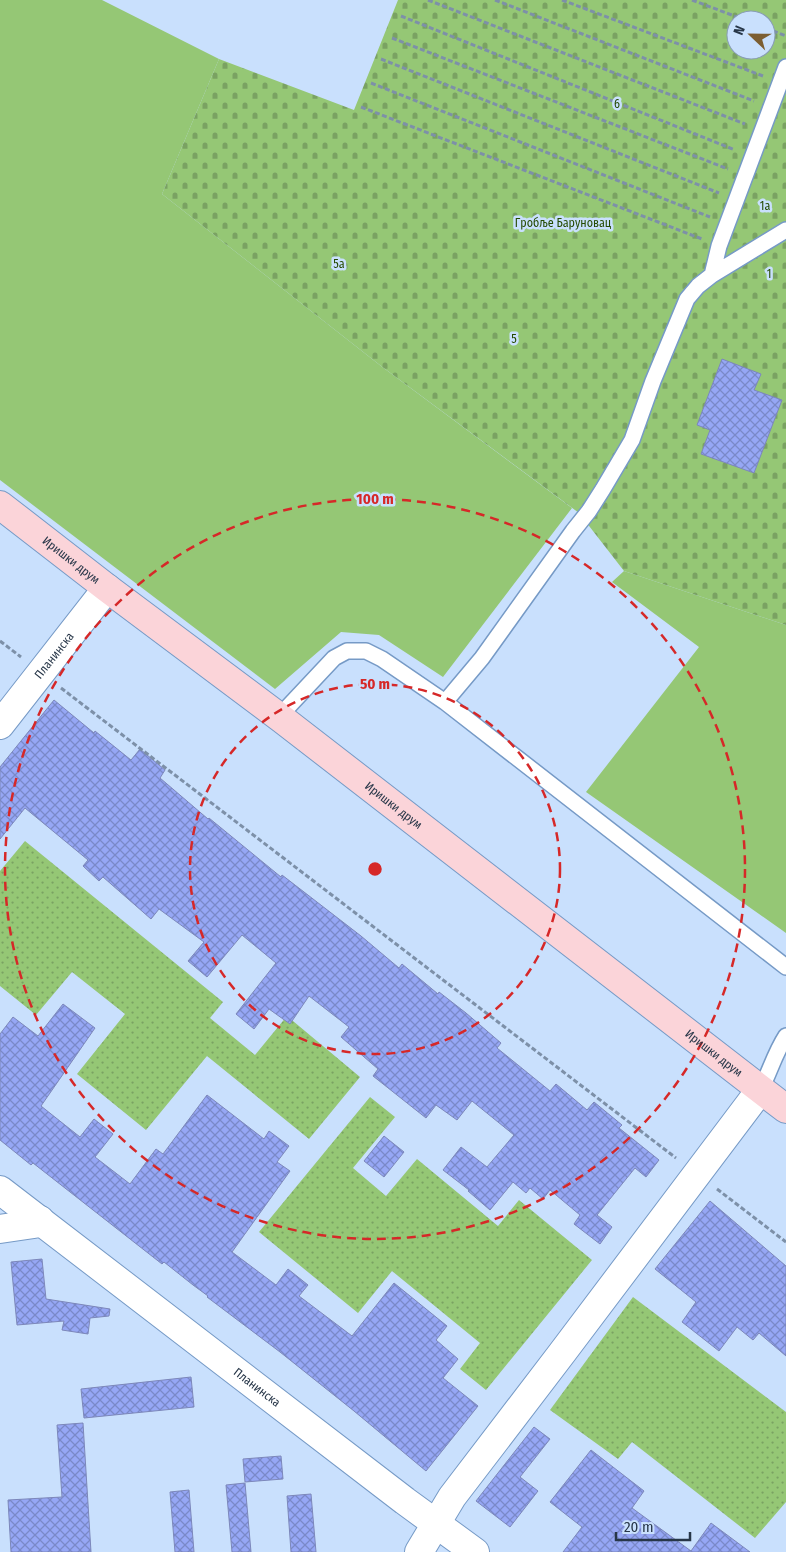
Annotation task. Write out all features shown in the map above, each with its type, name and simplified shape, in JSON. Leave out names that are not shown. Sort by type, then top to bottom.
[{"type":"street","name":"Иришки друм","points":[[0,505],[107,588],[282,718],[786,1109]]},
{"type":"street","name":"Планинска","points":[[0,725],[107,588]]},
{"type":"street","points":[[419,1552],[452,1497],[761,1089]]},
{"type":"street","name":"Планинска","points":[[0,1190],[405,1501],[475,1552]]},
{"type":"street","points":[[0,1229],[34,1224],[40,1220]]},
{"type":"lane","points":[[712,275],[718,246],[786,67]]},
{"type":"lane","points":[[444,702],[482,658],[603,489],[632,440],[653,381],[687,299],[698,286],[712,275],[786,230]]},
{"type":"lane","points":[[282,718],[288,707],[334,658],[347,652],[366,651],[382,659],[444,702],[786,967]]},
{"type":"lane","points":[[761,1089],[767,1078],[772,1060],[786,1036]]},
{"type":"path","points":[[428,0],[762,131]]},
{"type":"path","points":[[495,0],[771,107]]},
{"type":"path","points":[[562,0],[780,82]]},
{"type":"path","points":[[692,0],[726,13]]},
{"type":"path","points":[[400,16],[752,157]]},
{"type":"path","points":[[392,38],[745,176]]},
{"type":"path","points":[[381,59],[736,200]]},
{"type":"path","points":[[370,82],[727,224]]},
{"type":"path","points":[[361,107],[718,246]]},
{"type":"path","points":[[41,673],[786,1242]]},
{"type":"green space","points":[[0,0],[102,0],[219,59],[162,194],[381,366],[572,508],[443,677],[379,635],[341,632],[275,689],[0,480]]},
{"type":"green space","name":"Гробље Баруновац","points":[[398,0],[786,0],[786,625],[624,571],[579,513],[381,366],[162,194],[219,59],[354,110]]},
{"type":"green space","points":[[624,571],[786,625],[786,933],[586,792],[699,647],[612,582]]},
{"type":"green space","points":[[25,841],[223,1002],[210,1018],[255,1055],[287,1016],[360,1077],[309,1139],[207,1056],[146,1130],[77,1074],[125,1014],[72,972],[36,1015],[0,986],[0,871]]},
{"type":"green space","points":[[370,1097],[395,1117],[353,1168],[386,1196],[417,1159],[498,1226],[519,1200],[592,1260],[486,1390],[460,1369],[480,1343],[392,1271],[358,1313],[259,1232]]},
{"type":"green space","points":[[633,1297],[786,1412],[786,1502],[755,1538],[632,1442],[618,1459],[550,1410]]},
{"type":"building","points":[[722,359],[761,374],[754,390],[782,400],[754,473],[701,454],[710,430],[697,425]]},
{"type":"building","points":[[54,700],[131,760],[140,749],[165,770],[160,778],[208,819],[281,877],[282,875],[361,936],[399,968],[402,964],[438,994],[439,992],[466,1013],[501,1043],[497,1048],[550,1091],[556,1084],[587,1110],[594,1102],[622,1125],[619,1128],[659,1160],[646,1177],[635,1168],[597,1215],[612,1227],[600,1244],[574,1224],[580,1215],[550,1190],[543,1199],[530,1188],[526,1193],[513,1182],[490,1210],[469,1190],[443,1170],[461,1147],[487,1167],[514,1135],[472,1101],[457,1120],[436,1105],[426,1118],[373,1076],[378,1069],[341,1037],[349,1027],[309,996],[290,1024],[269,1009],[254,1029],[236,1014],[276,963],[242,935],[207,977],[188,961],[204,942],[159,909],[151,919],[103,877],[99,881],[83,866],[88,860],[25,808],[0,839],[0,767]]},
{"type":"building","points":[[63,1004],[95,1028],[41,1106],[80,1137],[94,1119],[113,1134],[95,1157],[130,1184],[156,1149],[163,1154],[207,1095],[264,1139],[269,1131],[289,1146],[277,1162],[290,1171],[232,1252],[276,1285],[288,1269],[308,1285],[299,1296],[352,1336],[394,1283],[447,1326],[436,1340],[458,1359],[443,1378],[478,1406],[426,1471],[354,1411],[208,1296],[164,1262],[162,1264],[33,1163],[31,1165],[0,1140],[0,1034],[13,1017],[38,1036]]},
{"type":"building","points":[[384,1136],[404,1152],[384,1177],[364,1161]]},
{"type":"building","points":[[710,1201],[786,1266],[786,1356],[759,1333],[753,1340],[737,1327],[719,1351],[682,1322],[696,1302],[655,1269]]},
{"type":"building","points":[[42,1259],[46,1299],[110,1309],[109,1316],[90,1318],[88,1334],[62,1330],[64,1321],[17,1325],[11,1262]]},
{"type":"building","points":[[191,1377],[194,1407],[84,1418],[81,1389]]},
{"type":"building","points":[[83,1423],[91,1552],[11,1552],[8,1500],[62,1497],[57,1425]]},
{"type":"building","points":[[534,1427],[550,1439],[520,1477],[538,1491],[510,1527],[476,1501]]},
{"type":"building","points":[[591,1450],[644,1491],[632,1508],[691,1551],[711,1523],[750,1552],[563,1552],[582,1527],[550,1502]]},
{"type":"building","points":[[281,1456],[283,1479],[245,1482],[243,1459]]},
{"type":"building","points":[[245,1483],[251,1552],[232,1552],[226,1485]]},
{"type":"building","points":[[189,1490],[194,1552],[175,1552],[170,1492]]},
{"type":"building","points":[[311,1494],[316,1552],[291,1552],[287,1496]]},
{"type":"park label","name":"6","points":[[617,104]]},
{"type":"park label","name":"1a","points":[[765,206]]},
{"type":"park label","name":"5a","points":[[339,264]]},
{"type":"park label","name":"1","points":[[769,274]]},
{"type":"park label","name":"5","points":[[514,339]]}]
